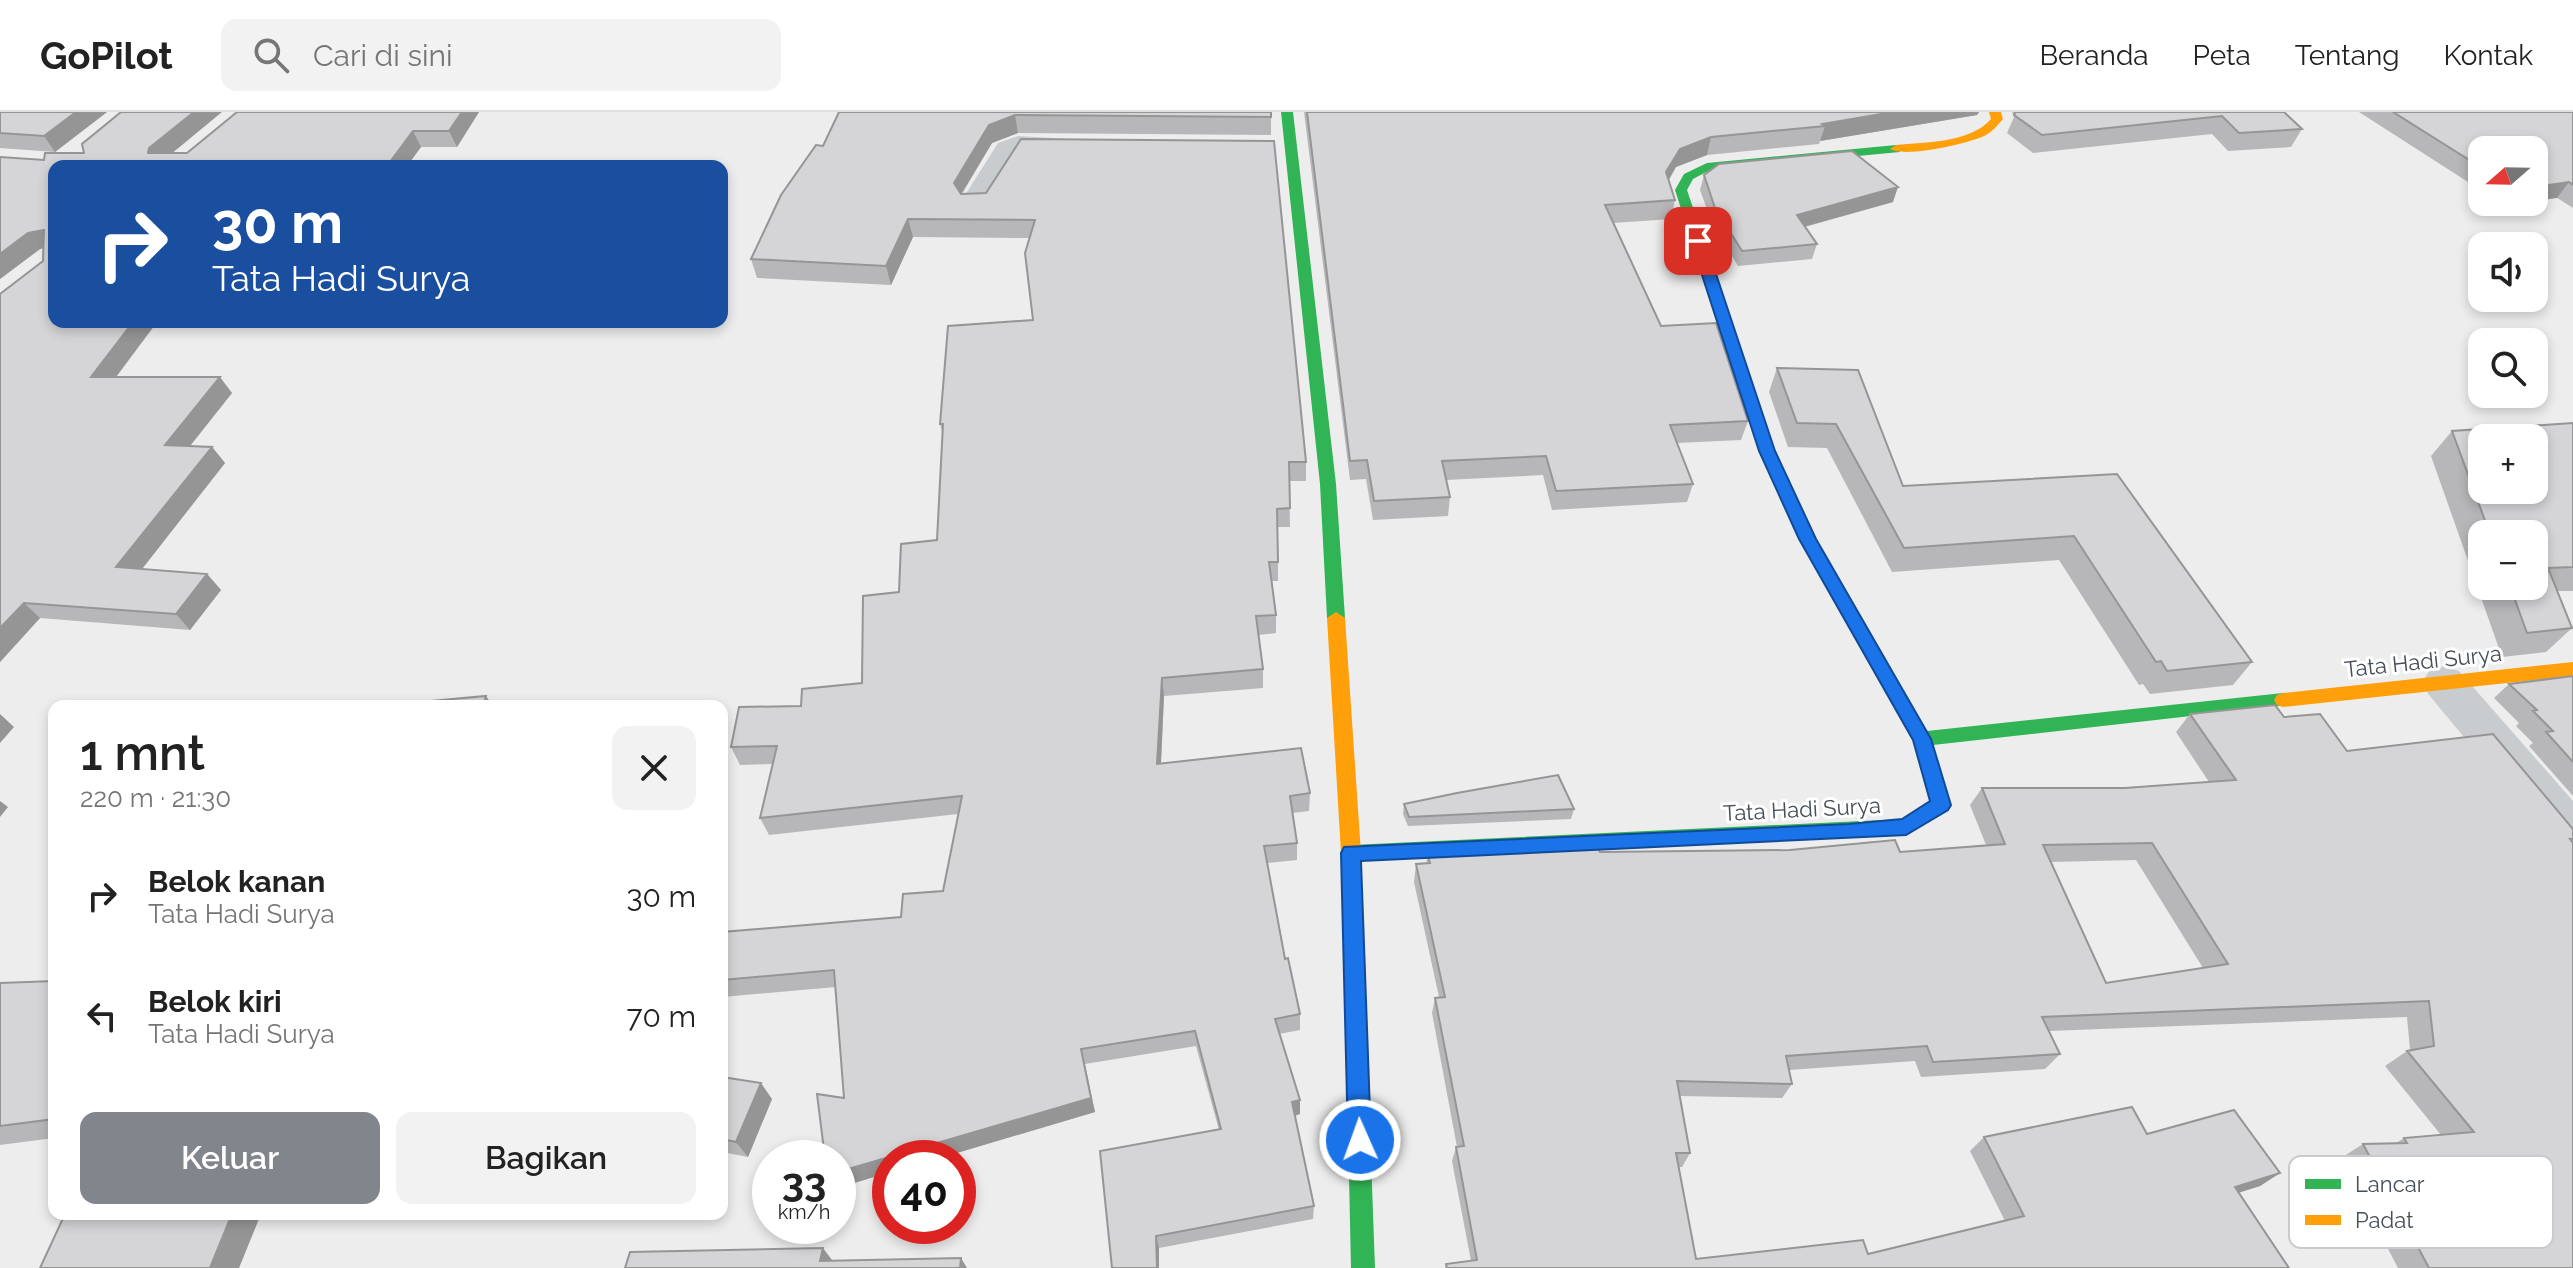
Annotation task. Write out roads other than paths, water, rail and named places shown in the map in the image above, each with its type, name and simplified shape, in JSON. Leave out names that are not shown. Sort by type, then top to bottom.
[{"type":"street","points":[[1287,112],[1328,484],[1351,853],[1363,1268]]},
{"type":"street","points":[[1922,739],[1807,539],[1767,451],[1681,190],[1688,177],[1707,167],[1924,146],[1975,136],[1993,127],[1997,119],[1995,112]]},
{"type":"street","points":[[976,203],[1006,151],[1013,147],[1108,146]]},
{"type":"street","points":[[1260,146],[1290,147]]},
{"type":"street","name":"Tata Hadi Surya","points":[[1351,853],[1906,827],[1941,805],[1922,739],[2573,669]]},
{"type":"street","points":[[2444,683],[2573,834]]}]
